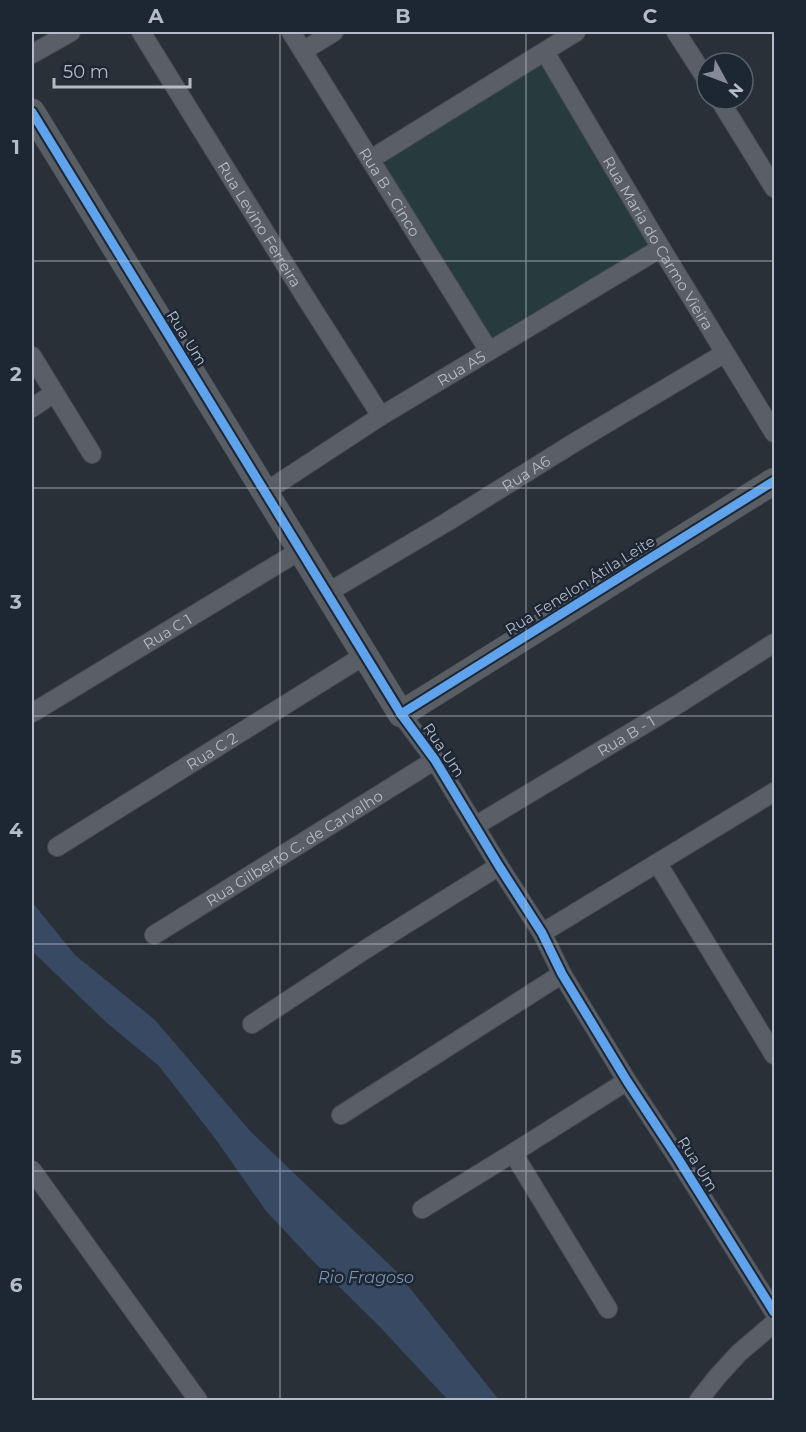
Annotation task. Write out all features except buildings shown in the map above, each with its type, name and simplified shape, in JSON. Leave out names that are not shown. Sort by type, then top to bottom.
[{"type":"street","points":[[32,54],[71,32]]},
{"type":"street","name":"Rua Levino Ferreira","points":[[141,32],[381,416]]},
{"type":"street","name":"Rua B - Cinco","points":[[291,32],[489,351]]},
{"type":"street","points":[[303,51],[334,32]]},
{"type":"street","points":[[371,159],[576,32]]},
{"type":"street","points":[[676,32],[695,61]]},
{"type":"street","name":"Rua Maria do Carmo Vieira","points":[[545,52],[774,433]]},
{"type":"street","points":[[726,111],[774,189]]},
{"type":"street","name":"Rua Um","points":[[32,112],[401,714],[435,760],[498,866],[542,933],[562,974],[627,1081],[774,1312]]},
{"type":"street","name":"Rua A5","points":[[265,492],[381,416],[661,248]]},
{"type":"street","name":"Rua A6","points":[[327,593],[725,352]]},
{"type":"street","points":[[32,356],[92,454]]},
{"type":"street","points":[[32,408],[54,393]]},
{"type":"street","name":"Rua Fenelon Átila Leite","points":[[401,714],[774,481]]},
{"type":"street","name":"Rua C 1","points":[[32,713],[301,550]]},
{"type":"street","name":"Rua B - 1","points":[[476,826],[680,703],[774,643]]},
{"type":"street","name":"Rua C 2","points":[[57,848],[365,656]]},
{"type":"street","name":"Rua Gilberto C. de Carvalho","points":[[153,936],[435,760]]},
{"type":"street","points":[[542,933],[772,800]]},
{"type":"street","points":[[658,864],[774,1055]]},
{"type":"street","points":[[252,1024],[498,866]]},
{"type":"street","points":[[341,1115],[562,974]]},
{"type":"street","points":[[422,1209],[627,1081]]},
{"type":"street","points":[[513,1153],[608,1309]]},
{"type":"street","points":[[32,1173],[198,1401]]},
{"type":"street","points":[[699,1401],[739,1353],[774,1323]]},
{"type":"green space","points":[[543,63],[656,246],[496,346],[382,163]]},
{"type":"water","name":"Rio Fragoso","points":[[32,902],[75,955],[155,1020],[250,1131],[397,1272],[499,1400],[448,1400],[266,1211],[217,1141],[159,1066],[107,1023],[32,951]]},
{"type":"cycle path","points":[[32,112],[401,714],[435,760],[542,933],[562,974],[627,1081],[774,1312]]},
{"type":"cycle path","points":[[401,714],[774,481]]}]
